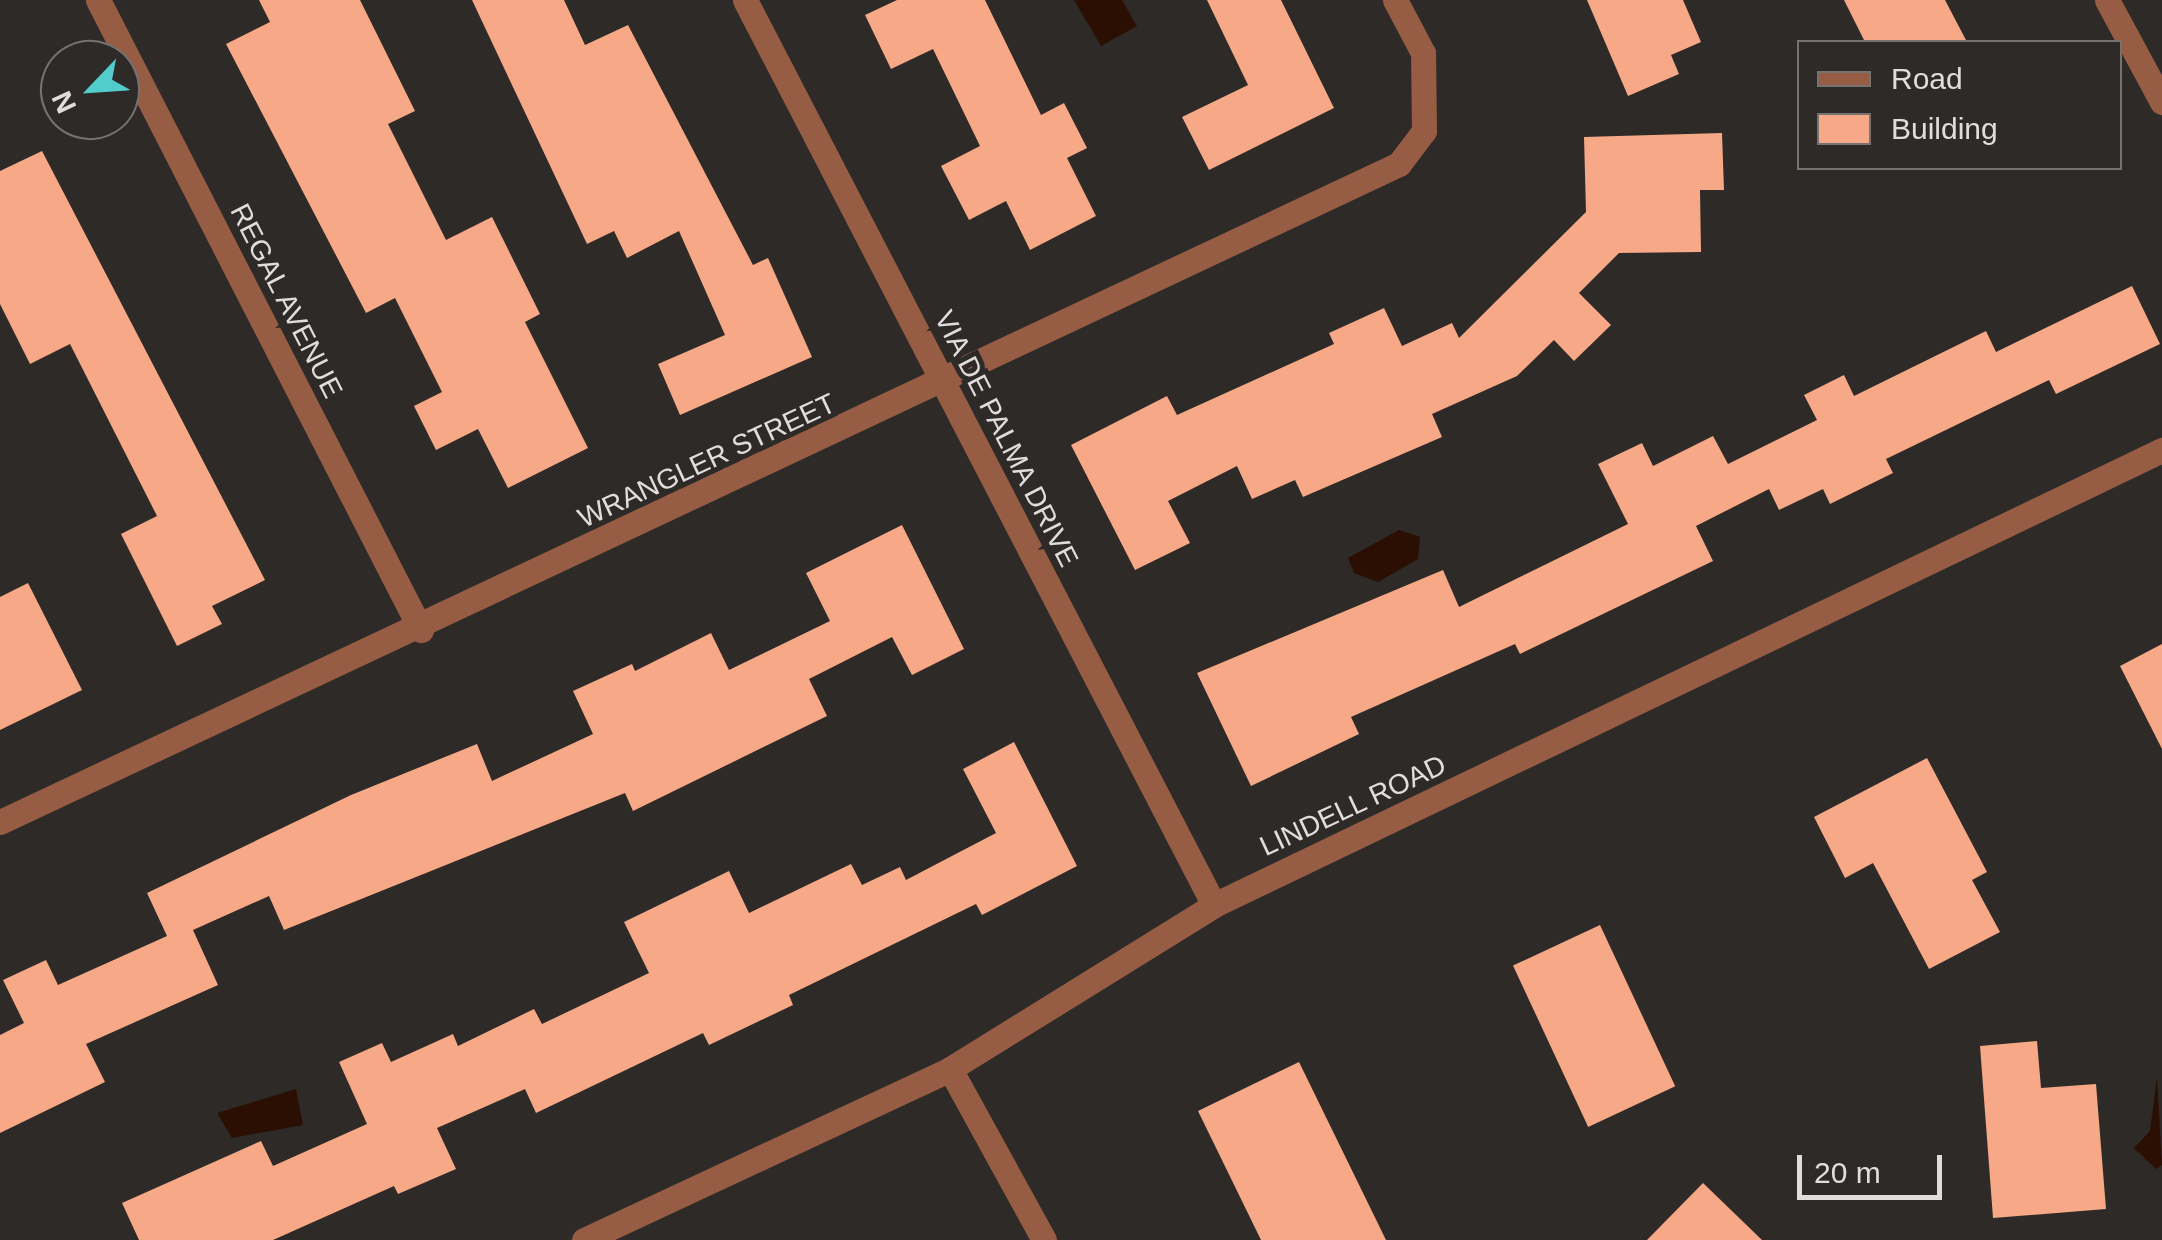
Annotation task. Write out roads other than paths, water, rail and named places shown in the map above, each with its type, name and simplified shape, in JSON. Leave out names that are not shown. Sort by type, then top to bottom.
[{"type":"street","name":"REGAL AVENUE","points":[[98,0],[421,630]]},
{"type":"street","name":"VIA DE PALMA DRIVE","points":[[745,0],[1214,905]]},
{"type":"street","name":"WRANGLER STREET","points":[[0,822],[421,630],[1400,164],[1424,131],[1423,54],[1395,0]]},
{"type":"street","points":[[2108,0],[2162,102]]},
{"type":"street","name":"LINDELL ROAD","points":[[584,1240],[950,1068],[1214,905],[2162,450]]},
{"type":"street","points":[[950,1068],[1044,1240]]}]
